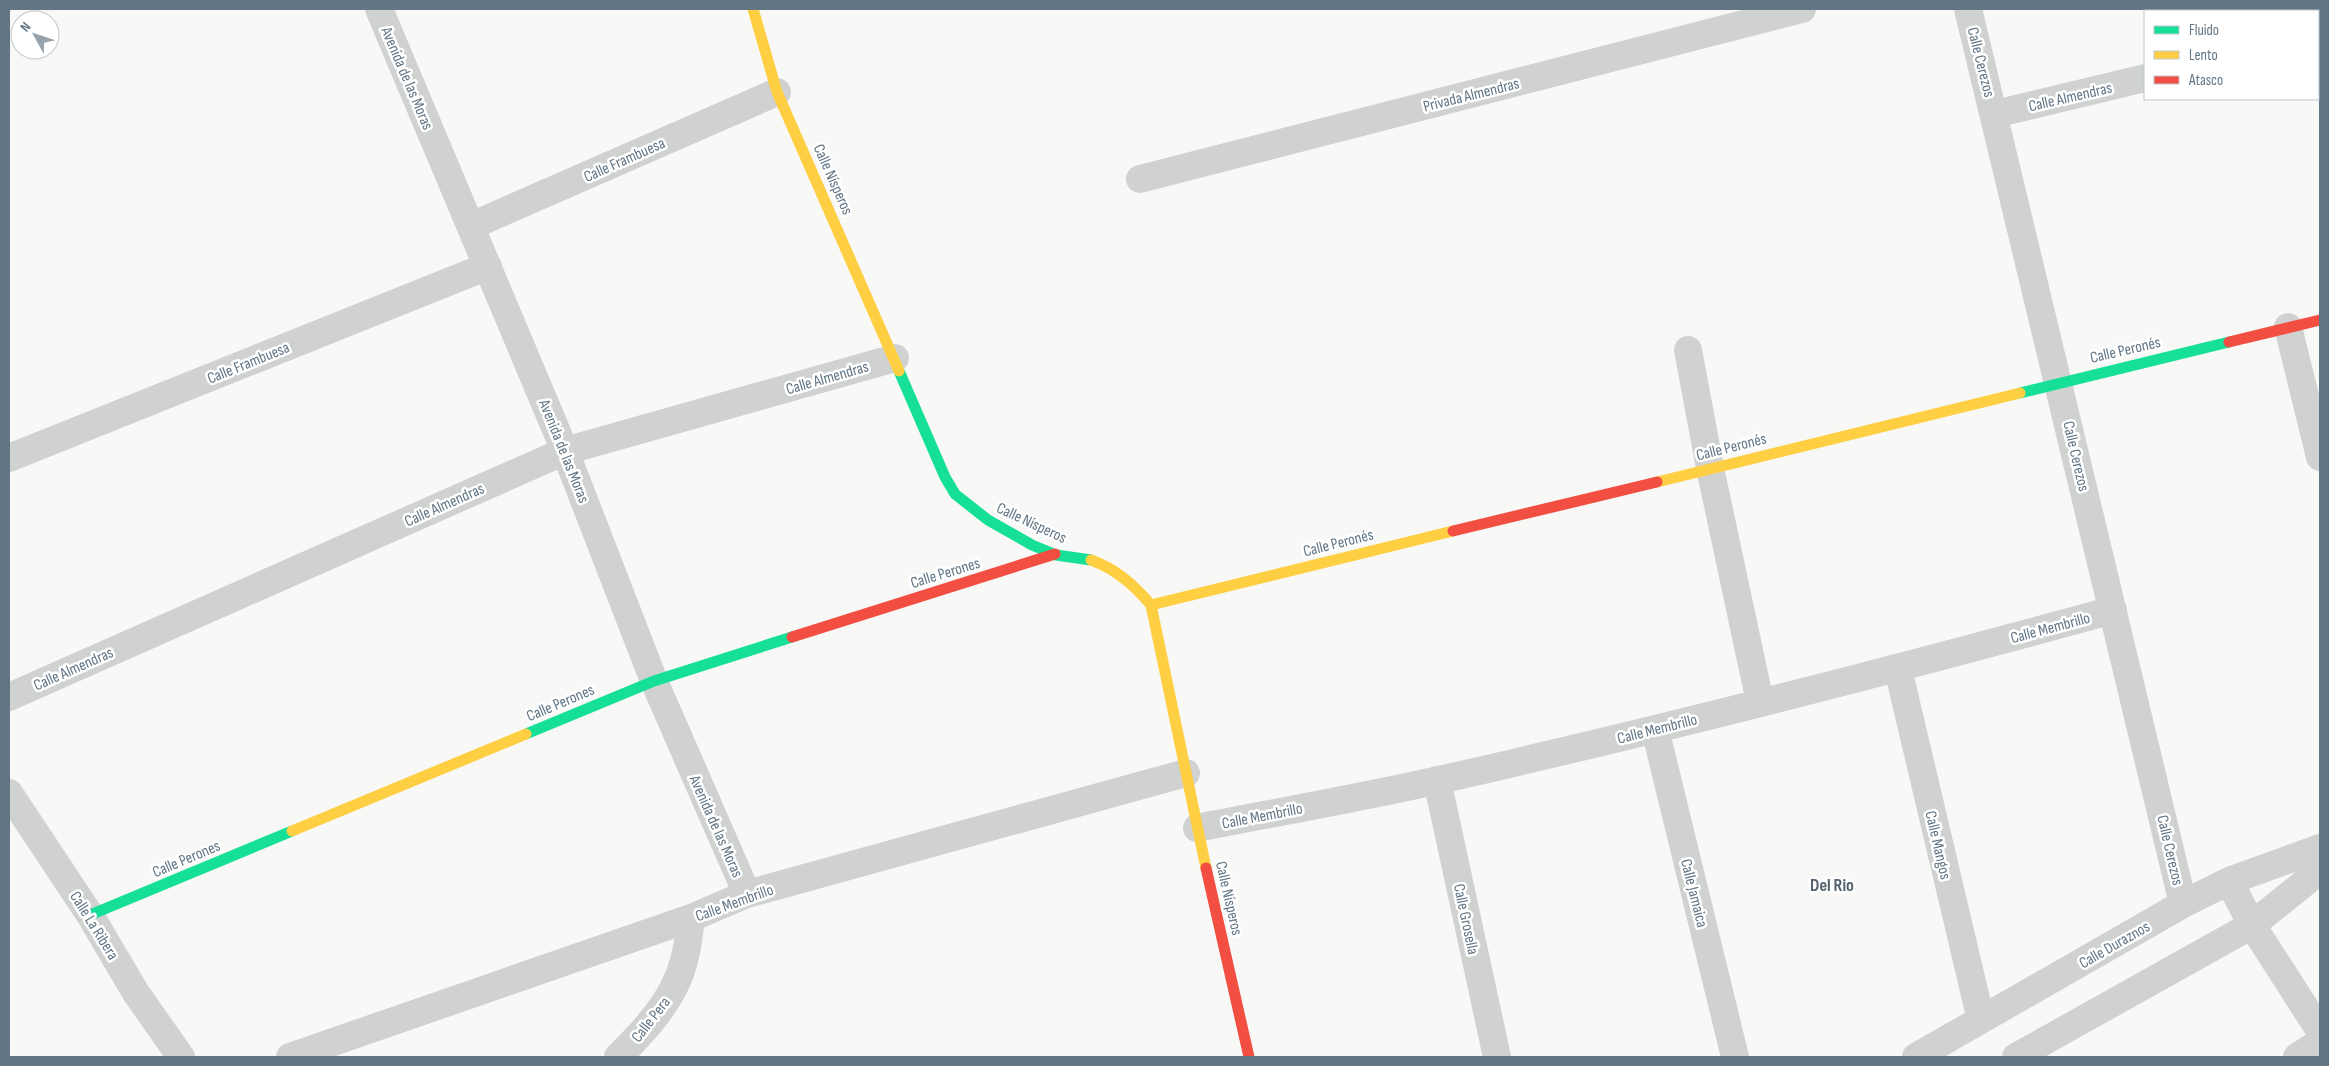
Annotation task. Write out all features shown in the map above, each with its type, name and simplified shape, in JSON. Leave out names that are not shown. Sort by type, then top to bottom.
[{"type":"street","name":"Avenida de las Moras","points":[[379,9],[565,451],[654,680],[747,894]]},
{"type":"street","name":"Calle Nísperos","points":[[753,9],[777,92],[895,358],[945,477],[955,494],[994,524],[1055,554],[1090,560],[1104,566],[1136,587],[1151,605],[1197,828],[1250,1057]]},
{"type":"street","name":"Privada Almendras","points":[[1140,179],[1802,9]]},
{"type":"street","name":"Calle Cerezos","points":[[1968,9],[1995,114],[2183,904]]},
{"type":"street","name":"Calle Almendras","points":[[1995,114],[2144,78]]},
{"type":"street","name":"Calle Frambuesa","points":[[471,226],[777,92]]},
{"type":"street","name":"Calle Frambuesa","points":[[9,458],[488,266]]},
{"type":"street","name":"Calle Peronés","points":[[1151,605],[2059,382],[2320,320]]},
{"type":"street","points":[[2288,327],[2320,457]]},
{"type":"street","points":[[1688,350],[1710,468],[1760,702]]},
{"type":"street","name":"Calle Almendras","points":[[9,696],[565,451],[895,358]]},
{"type":"street","name":"Calle Perones","points":[[90,915],[654,680],[1055,554]]},
{"type":"street","name":"Calle Membrillo","points":[[1197,828],[1437,780],[1655,729],[1898,669],[2113,610]]},
{"type":"street","name":"Calle Mangos","points":[[1898,669],[1981,1020]]},
{"type":"street","name":"Calle Jamaica","points":[[1655,729],[1735,1057]]},
{"type":"street","name":"Calle Membrillo","points":[[290,1057],[691,918],[747,894],[1186,773]]},
{"type":"street","name":"Calle Grosella","points":[[1437,780],[1497,1057]]},
{"type":"street","name":"Calle La Ribera","points":[[9,793],[90,915],[136,994],[181,1057]]},
{"type":"street","name":"Calle Duraznos","points":[[1916,1057],[2183,904],[2229,881],[2320,848]]},
{"type":"street","points":[[2016,1057],[2252,925],[2316,882],[2292,858]]},
{"type":"street","points":[[2229,881],[2252,925],[2320,1031]]},
{"type":"street","name":"Calle Pera","points":[[618,1057],[663,1006],[675,985],[684,964],[691,918]]},
{"type":"street","points":[[2297,1057],[2320,1042]]},
{"type":"traffic: fast","points":[[2020,393],[2229,342]]},
{"type":"traffic: fast","points":[[899,371],[945,477],[955,494],[988,520],[1032,545],[1056,555],[1091,560]]},
{"type":"traffic: fast","points":[[526,734],[654,681],[792,637]]},
{"type":"traffic: fast","points":[[90,915],[292,831]]},
{"type":"traffic: slow","points":[[753,9],[777,92],[899,371]]},
{"type":"traffic: slow","points":[[1657,482],[2020,393]]},
{"type":"traffic: slow","points":[[1151,605],[1453,531]]},
{"type":"traffic: slow","points":[[1091,560],[1109,568],[1124,578],[1151,605],[1206,868]]},
{"type":"traffic: slow","points":[[292,831],[526,734]]},
{"type":"traffic: jam","points":[[2229,342],[2320,320]]},
{"type":"traffic: jam","points":[[1453,531],[1657,482]]},
{"type":"traffic: jam","points":[[792,637],[1055,554]]},
{"type":"traffic: jam","points":[[1206,868],[1249,1057]]},
{"type":"district","name":"Del Rio","points":[[1832,885]]}]
